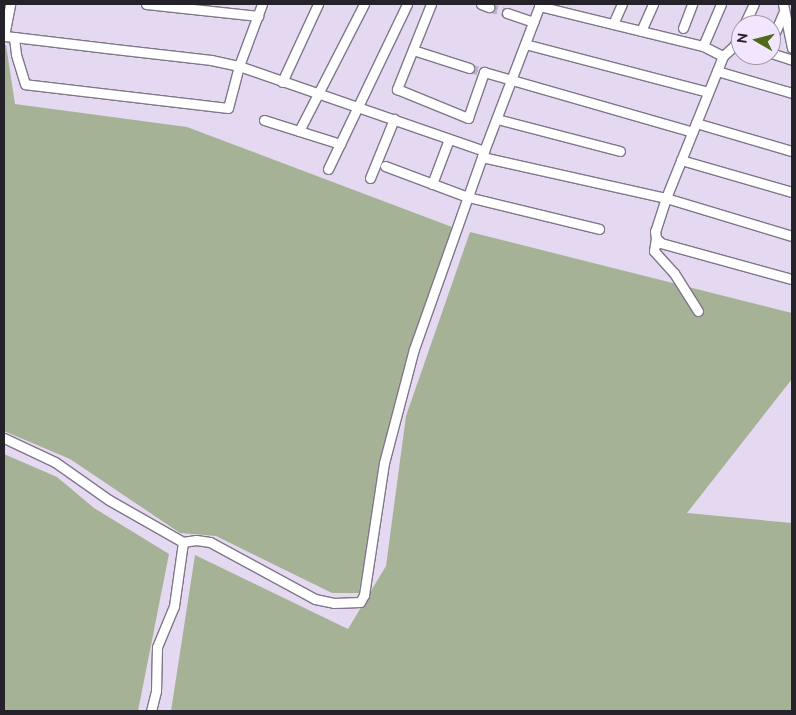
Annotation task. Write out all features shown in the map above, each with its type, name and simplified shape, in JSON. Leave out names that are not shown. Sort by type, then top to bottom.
[{"type":"street","points":[[10,4],[8,36],[21,78],[25,84],[228,108],[239,66],[262,4]]},
{"type":"street","points":[[146,4],[258,16]]},
{"type":"street","points":[[282,82],[318,4]]},
{"type":"street","points":[[299,131],[364,4]]},
{"type":"street","points":[[328,169],[407,4]]},
{"type":"street","points":[[431,4],[397,89],[468,118],[484,72],[693,132]]},
{"type":"street","points":[[613,24],[622,4]]},
{"type":"street","points":[[641,31],[653,4]]},
{"type":"street","points":[[683,28],[692,4]]},
{"type":"street","points":[[703,46],[721,4]]},
{"type":"street","points":[[4,438],[55,462],[109,500],[183,542],[196,540],[210,542],[315,599],[334,603],[360,602],[364,596],[384,463],[414,348],[483,154],[540,5],[703,46],[724,56]]},
{"type":"street","points":[[784,8],[792,48]]},
{"type":"street","points":[[507,13],[533,22]]},
{"type":"street","points":[[8,36],[211,60],[239,66],[449,139],[483,154],[666,198],[792,236]]},
{"type":"street","points":[[525,44],[708,92]]},
{"type":"street","points":[[413,50],[469,68]]},
{"type":"street","points":[[698,311],[674,273],[654,251],[655,231],[716,71],[724,56],[731,51]]},
{"type":"street","points":[[716,71],[792,93]]},
{"type":"street","points":[[497,119],[620,150]]},
{"type":"street","points":[[264,120],[340,144]]},
{"type":"street","points":[[370,178],[394,120]]},
{"type":"street","points":[[696,123],[792,151]]},
{"type":"street","points":[[432,184],[449,139]]},
{"type":"street","points":[[682,160],[792,192]]},
{"type":"street","points":[[385,166],[468,197],[599,229]]},
{"type":"street","points":[[656,238],[661,242],[792,279]]},
{"type":"street","points":[[151,711],[156,691],[157,647],[174,606],[183,542]]},
{"type":"green space","points":[[4,45],[6,45],[15,104],[187,127],[452,227],[383,449],[359,593],[332,593],[216,536],[180,533],[70,459],[4,431]]},
{"type":"green space","points":[[470,232],[792,313],[792,379],[687,513],[792,523],[792,711],[171,711],[195,555],[348,629],[386,566],[406,416]]},
{"type":"green space","points":[[4,454],[57,477],[94,508],[169,554],[138,711],[4,711]]},
{"type":"tunnel","points":[[489,7],[507,13]]},
{"type":"tunnel","points":[[469,68],[484,72]]}]
